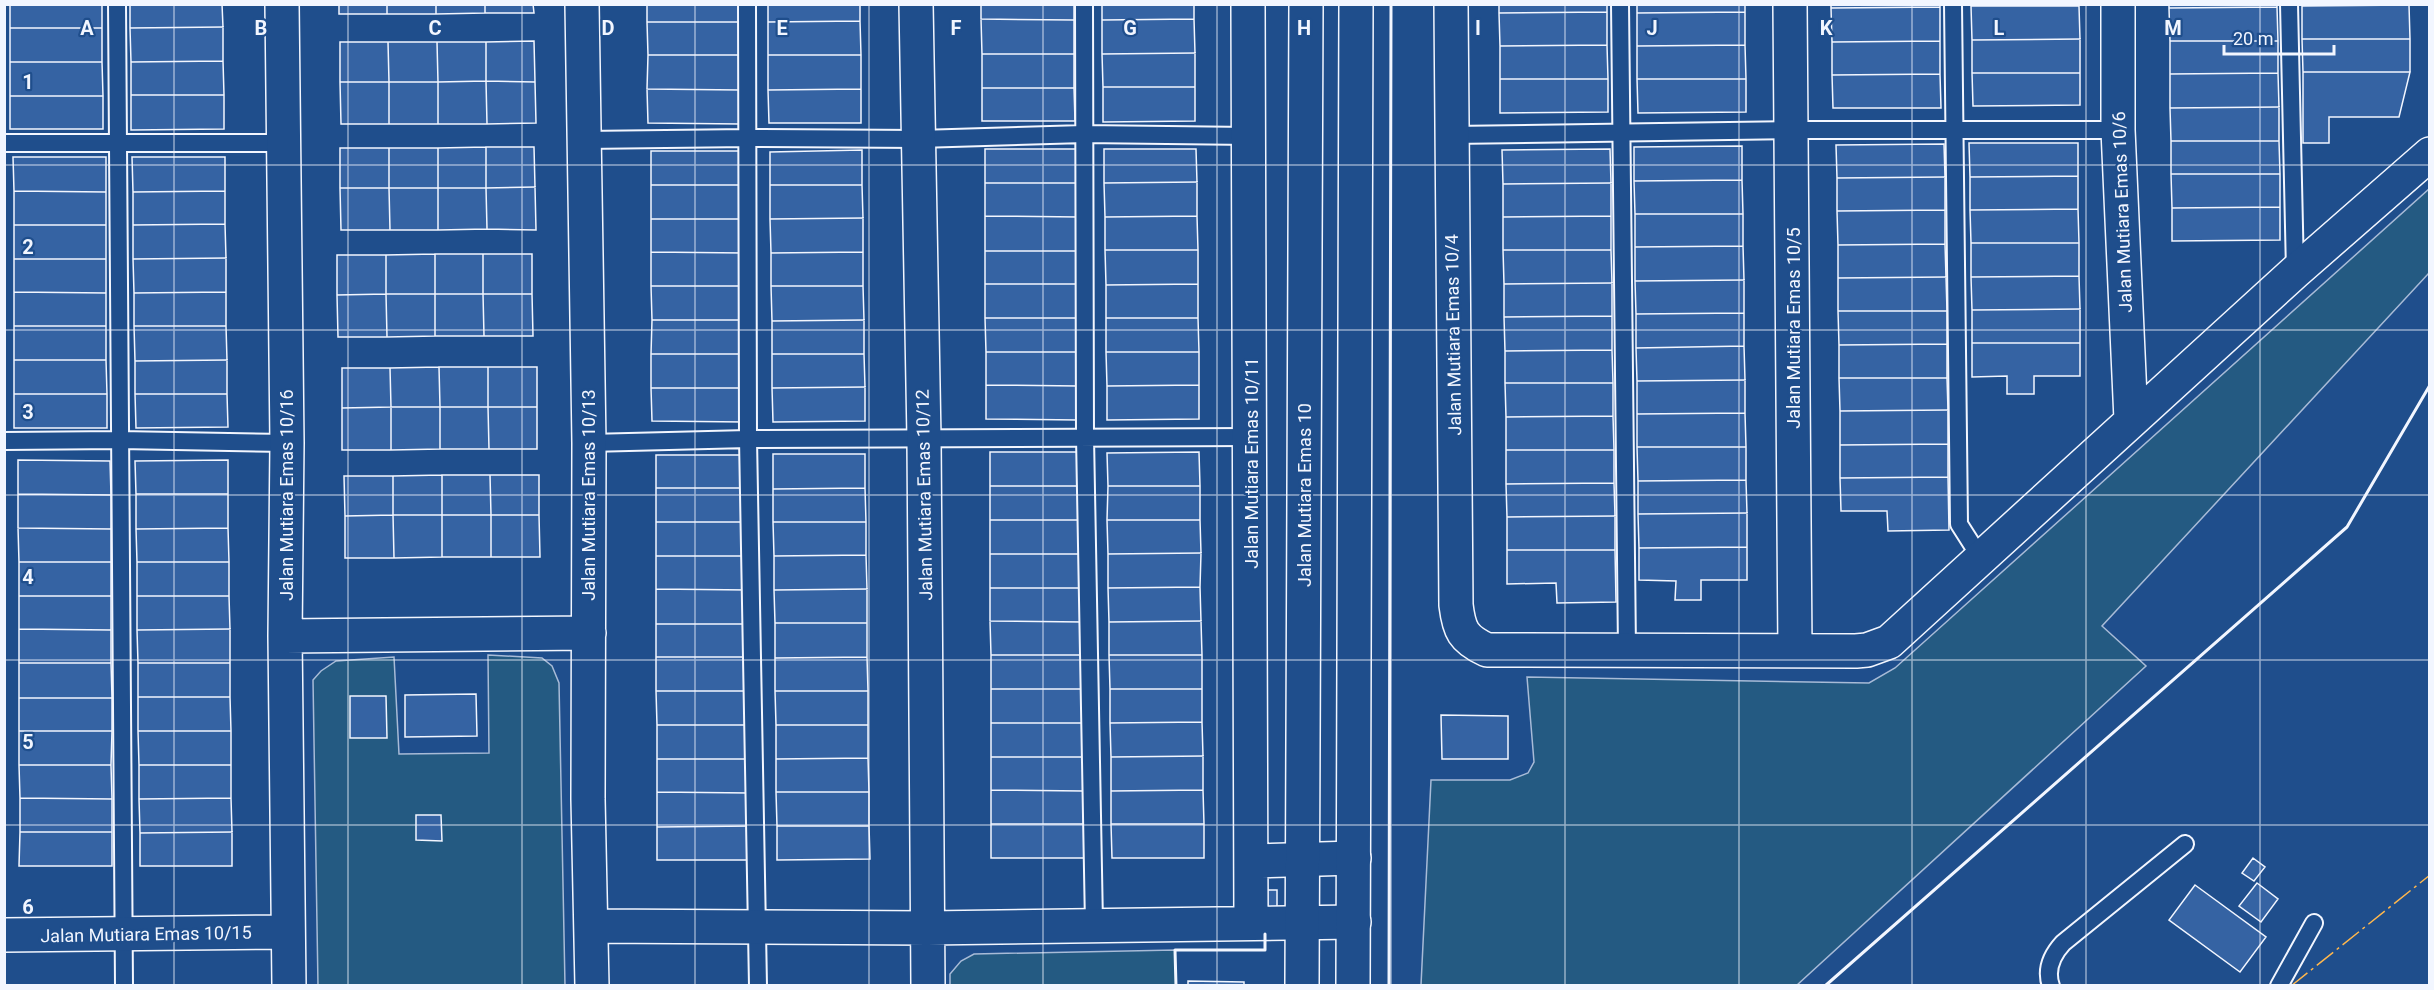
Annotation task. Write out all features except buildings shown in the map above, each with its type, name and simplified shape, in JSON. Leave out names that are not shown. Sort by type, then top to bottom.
[{"type":"street","name":"Jalan Mutiara Emas 10/16","points":[[282,4],[287,443],[285,636],[289,986]]},
{"type":"street","name":"Jalan Mutiara Emas 10/13","points":[[582,4],[589,443],[588,798],[592,986]]},
{"type":"street","name":"Jalan Mutiara Emas 10/12","points":[[916,4],[924,439],[928,986]]},
{"type":"street","name":"Jalan Mutiara Emas 10/11","points":[[1248,4],[1251,922]]},
{"type":"street","name":"Jalan Mutiara Emas 10","points":[[1302,986],[1306,4]]},
{"type":"street","points":[[1353,986],[1356,4]]},
{"type":"street","name":"Jalan Mutiara Emas 10/4","points":[[1451,4],[1456,605],[1461,633],[1473,644],[1487,650],[1627,650]]},
{"type":"street","name":"Jalan Mutiara Emas 10/5","points":[[1790,4],[1795,651]]},
{"type":"street","name":"Jalan Mutiara Emas 10/6","points":[[2118,4],[2118,130],[2131,420]]},
{"type":"street","points":[[1627,650],[1867,650],[1889,642],[2295,272],[2430,154]]},
{"type":"street","points":[[285,636],[588,633]]},
{"type":"street","points":[[1251,861],[1354,858]]},
{"type":"street","points":[[592,926],[928,928],[1354,922]]},
{"type":"street","name":"Jalan Mutiara Emas 10/15","points":[[4,936],[288,932]]},
{"type":"lane","points":[[117,4],[124,986]]},
{"type":"lane","points":[[747,4],[748,439],[758,986]]},
{"type":"lane","points":[[1084,4],[1085,437],[1094,924]]},
{"type":"lane","points":[[1620,4],[1627,650]]},
{"type":"lane","points":[[1953,4],[1959,525],[1980,557]]},
{"type":"lane","points":[[2289,4],[2295,272]]},
{"type":"lane","points":[[1451,135],[1792,130],[2118,130]]},
{"type":"lane","points":[[584,140],[919,139],[1084,134],[1250,136]]},
{"type":"lane","points":[[4,143],[283,143]]},
{"type":"lane","points":[[589,443],[748,439],[1251,437]]},
{"type":"lane","points":[[4,441],[120,440],[287,443]]},
{"type":"lane","points":[[2051,986],[2049,966],[2054,953],[2063,943],[2185,844]]},
{"type":"lane","points":[[2279,986],[2314,923]]},
{"type":"shaded area","points":[[2429,189],[2429,273],[2102,626],[2146,666],[1797,985],[1421,985],[1431,780],[1510,780],[1528,773],[1534,762],[1527,677],[1869,683],[1895,668]]},
{"type":"shaded area","points":[[488,655],[542,658],[552,666],[559,683],[565,985],[318,985],[313,680],[321,671],[336,661],[394,657],[399,754],[489,753]]},
{"type":"shaded area","points":[[1175,950],[1176,985],[950,985],[950,974],[961,961],[974,954]]},
{"type":"wall","points":[[1389,986],[1391,4]]},
{"type":"wall","points":[[1825,986],[2347,527],[2430,385]]},
{"type":"wall","points":[[1176,986],[1175,950],[1265,950],[1265,934]]},
{"type":"power","points":[[2291,986],[2430,875]]}]
